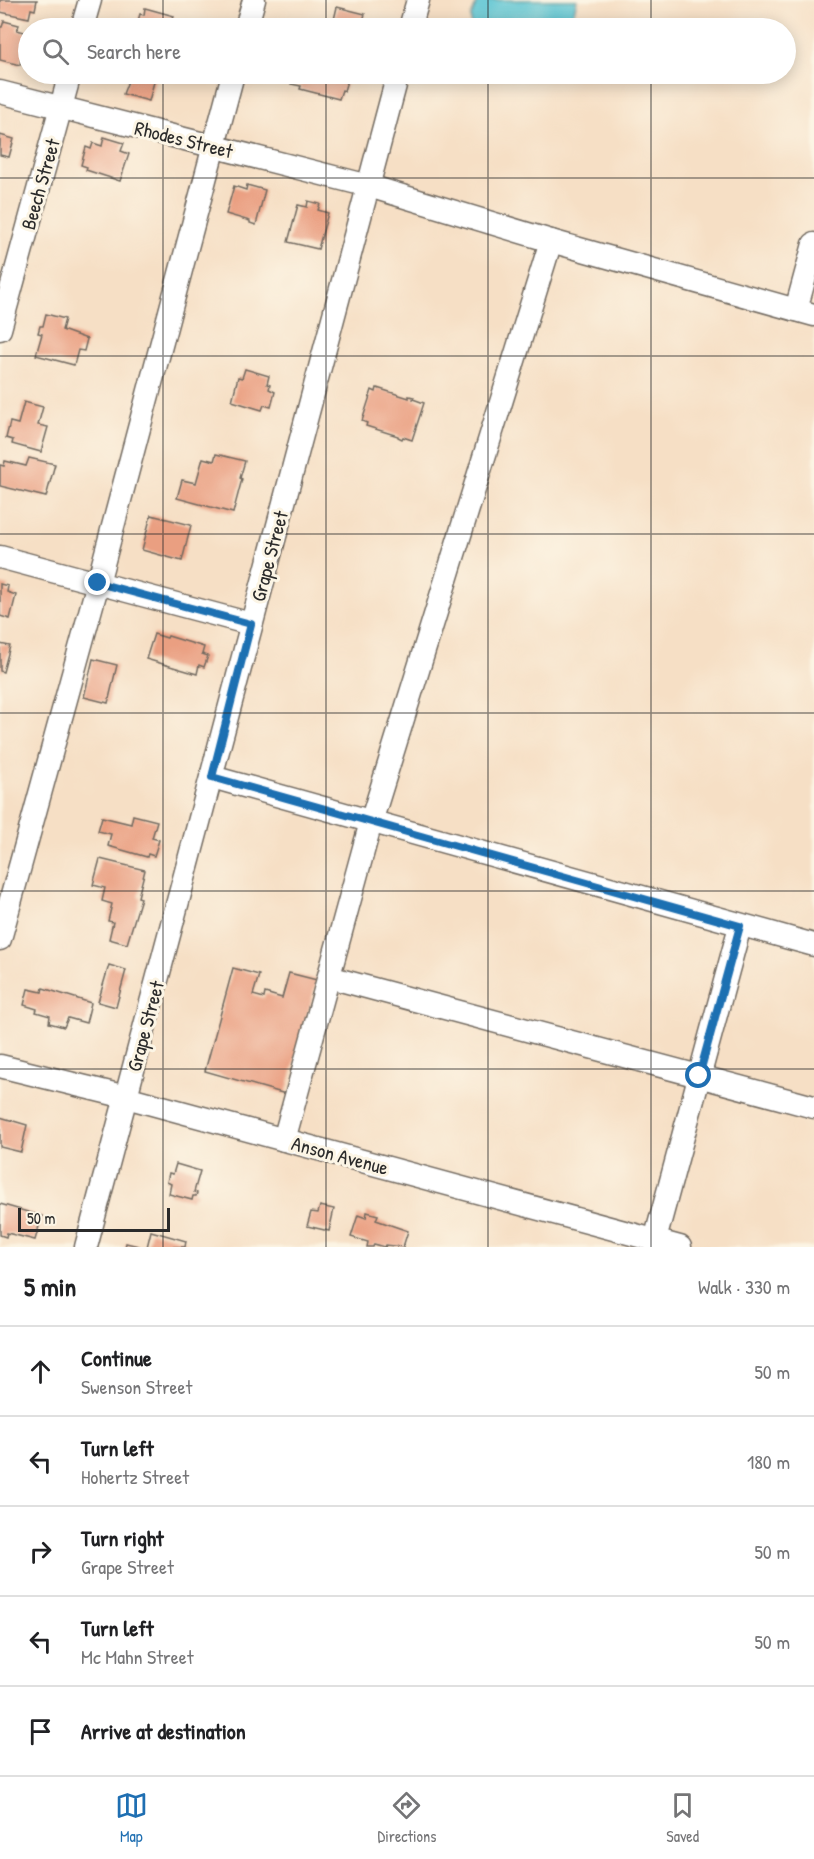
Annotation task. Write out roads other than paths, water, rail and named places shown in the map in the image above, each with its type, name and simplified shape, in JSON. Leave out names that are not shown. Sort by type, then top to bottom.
[{"type":"street","points":[[85,18],[90,0]]},
{"type":"street","points":[[249,18],[254,0]]},
{"type":"street","points":[[413,18],[418,0]]},
{"type":"street","name":"Beech Street","points":[[0,329],[67,84]]},
{"type":"street","points":[[0,939],[98,583],[230,84]]},
{"type":"street","name":"Grape Street","points":[[86,1247],[395,84]]},
{"type":"street","name":"Rhodes Street","points":[[0,92],[369,186],[805,313]]},
{"type":"street","points":[[284,1140],[371,822],[552,241]]},
{"type":"street","points":[[805,313],[814,244]]},
{"type":"street","points":[[0,557],[251,624]]},
{"type":"street","points":[[212,777],[814,945]]},
{"type":"street","points":[[655,1240],[740,926]]},
{"type":"street","points":[[328,977],[814,1107]]},
{"type":"street","name":"Anson Avenue","points":[[0,1066],[680,1247]]},
{"type":"water","points":[[478,0],[577,0],[574,18],[471,18]]}]
